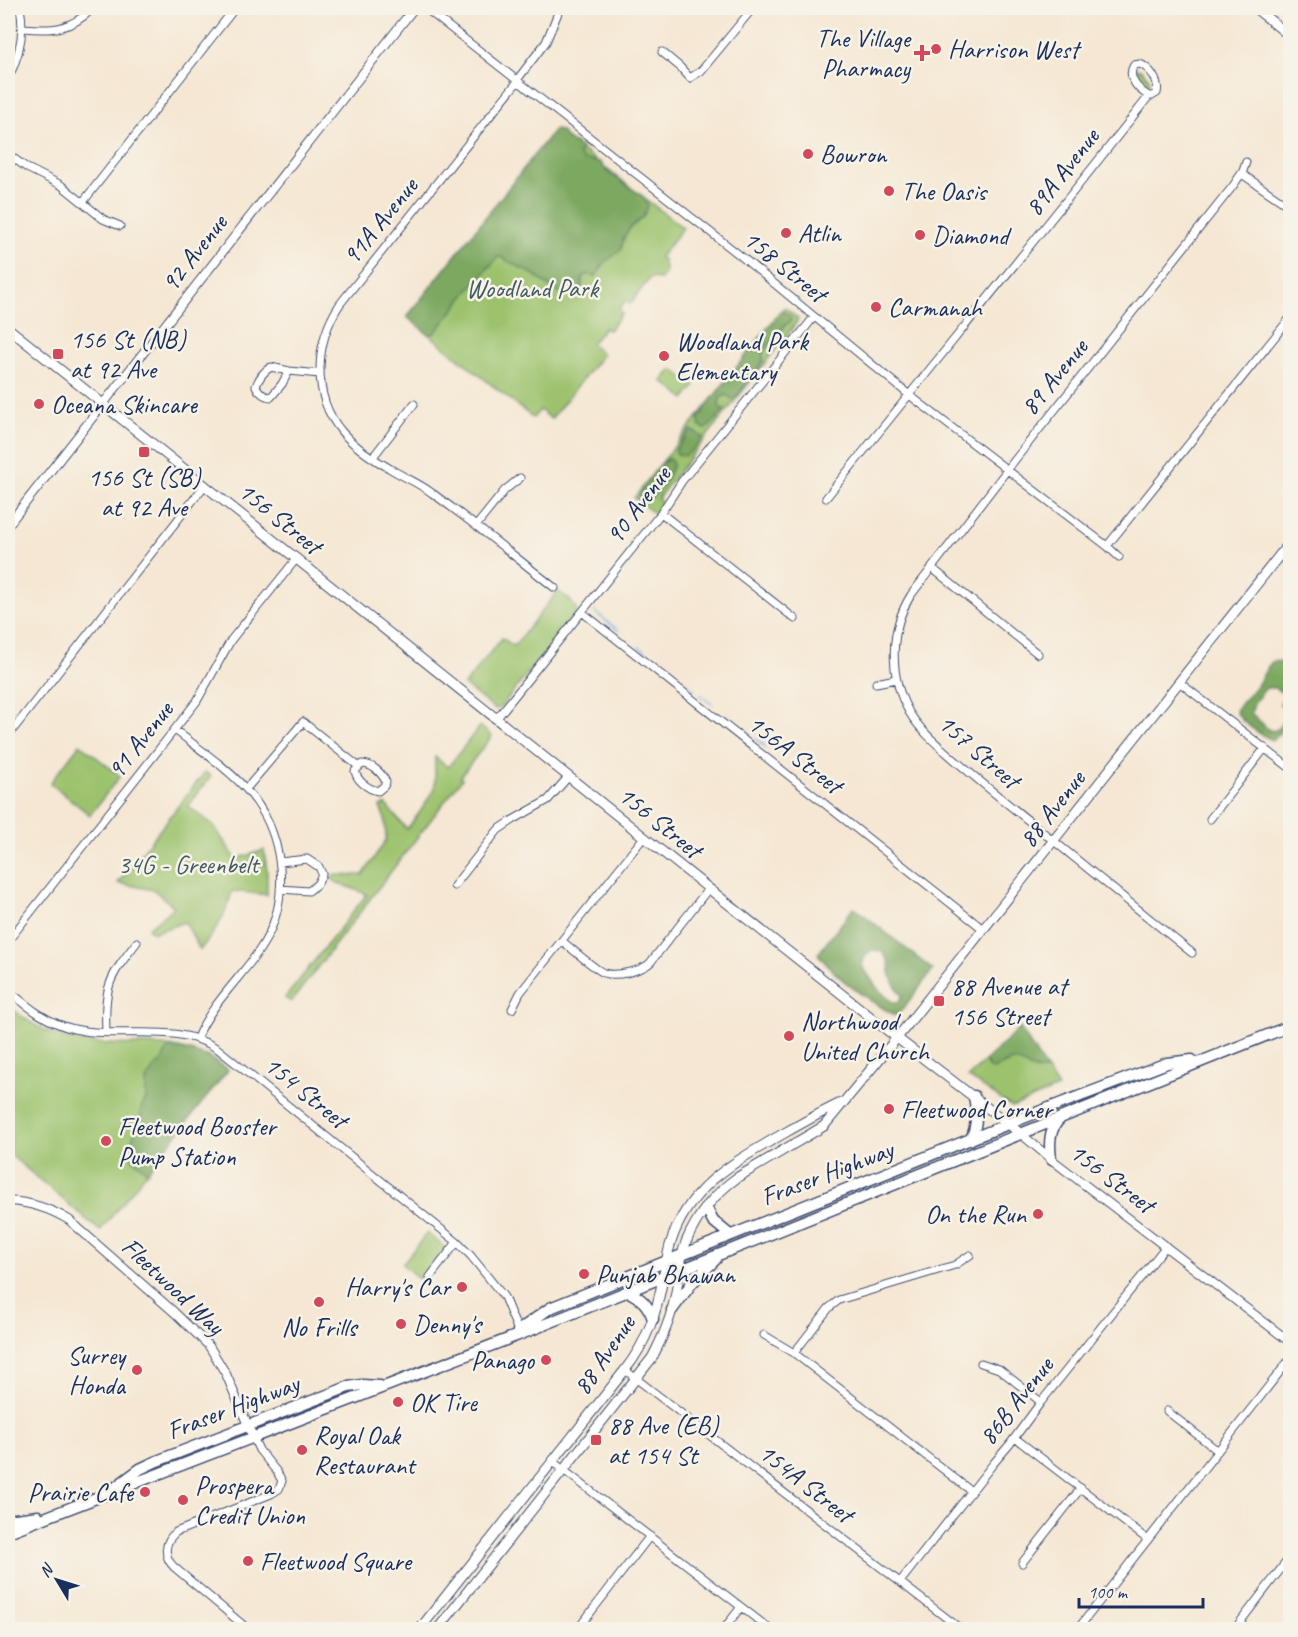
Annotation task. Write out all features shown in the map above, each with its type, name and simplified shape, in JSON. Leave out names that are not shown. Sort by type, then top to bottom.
[{"type":"main road","points":[[1255,8],[1287,33]]},
{"type":"main road","name":"156 Street","points":[[8,328],[644,837],[1020,1133]]},
{"type":"main road","name":"88 Avenue","points":[[437,1629],[655,1353],[672,1310],[686,1242],[706,1207],[726,1185],[824,1126],[897,1038],[1290,542]]},
{"type":"main road","name":"Fraser Highway","points":[[8,1532],[506,1339],[1290,1026]]},
{"type":"main road","name":"Fraser Highway","points":[[506,1339],[550,1308],[730,1235],[1167,1063],[1207,1059]]},
{"type":"main road","points":[[970,1140],[976,1119],[974,1096]]},
{"type":"main road","name":"88 Avenue","points":[[419,1629],[625,1370],[644,1342],[653,1319],[670,1244],[681,1218],[694,1199],[716,1175],[738,1160],[845,1101]]},
{"type":"main road","points":[[1051,1159],[1052,1131],[1058,1120],[1065,1115]]},
{"type":"main road","points":[[706,1207],[713,1221],[730,1235]]},
{"type":"main road","points":[[672,1310],[692,1283],[720,1254]]},
{"type":"main road","points":[[627,1291],[645,1302],[653,1319]]},
{"type":"main road","name":"Fraser Highway","points":[[105,1495],[157,1461],[249,1425],[348,1387],[386,1386]]},
{"type":"main road","points":[[8,1520],[53,1514]]},
{"type":"street","points":[[8,79],[16,60],[22,28],[20,8]]},
{"type":"street","points":[[22,28],[44,30],[62,27],[79,20],[93,8]]},
{"type":"street","points":[[82,202],[235,8]]},
{"type":"street","name":"92 Avenue","points":[[8,525],[414,8]]},
{"type":"street","name":"158 Street","points":[[424,8],[742,257],[745,262],[908,394],[1119,557]]},
{"type":"street","name":"91A Avenue","points":[[320,374],[323,342],[340,304],[546,42],[560,8]]},
{"type":"street","points":[[663,52],[690,78],[701,71],[753,8]]},
{"type":"street","points":[[1287,33],[1290,22]]},
{"type":"street","points":[[1134,65],[1143,65],[1156,82],[1157,93],[1149,96],[1141,91],[1131,78],[1134,65]]},
{"type":"street","name":"89A Avenue","points":[[826,498],[1149,96]]},
{"type":"street","points":[[8,154],[27,168],[61,185],[103,219],[120,226]]},
{"type":"street","name":"89 Avenue","points":[[899,622],[906,603],[932,568],[1242,174],[1246,162]]},
{"type":"street","points":[[1242,174],[1290,207]]},
{"type":"street","name":"90 Avenue","points":[[497,718],[661,513],[682,481],[814,317]]},
{"type":"street","points":[[1107,546],[1290,318]]},
{"type":"street","points":[[289,371],[271,397],[258,390],[257,383],[269,368],[320,374],[326,403],[335,421],[349,439],[393,471],[430,491],[555,588]]},
{"type":"street","points":[[373,457],[414,404]]},
{"type":"street","points":[[476,526],[505,490],[520,478]]},
{"type":"street","points":[[8,736],[205,485]]},
{"type":"street","points":[[661,513],[795,619]]},
{"type":"street","name":"91 Avenue","points":[[8,941],[175,730],[206,686],[231,640],[297,558]]},
{"type":"street","points":[[932,568],[1038,654]]},
{"type":"street","name":"156A Street","points":[[582,612],[982,929]]},
{"type":"street","name":"157 Street","points":[[899,622],[894,649],[897,679],[909,712],[926,734],[1000,799],[1192,953]]},
{"type":"street","points":[[876,683],[897,679]]},
{"type":"street","points":[[1179,682],[1290,768]]},
{"type":"street","points":[[246,789],[303,722],[358,766]]},
{"type":"street","points":[[175,730],[246,789],[273,835],[280,862],[280,889],[275,916],[264,942],[209,1014],[197,1038]]},
{"type":"street","points":[[1210,819],[1265,748]]},
{"type":"street","points":[[370,765],[384,777],[386,782],[384,786],[378,791],[370,789],[357,778],[355,771],[358,766],[370,765]]},
{"type":"street","points":[[454,886],[498,830],[548,800],[569,776]]},
{"type":"street","points":[[512,1009],[520,993],[644,837]]},
{"type":"street","points":[[280,862],[307,859],[320,867],[322,874],[318,883],[309,891],[280,889]]},
{"type":"street","points":[[562,941],[603,973],[642,969],[650,963],[709,888]]},
{"type":"street","points":[[106,1032],[108,986],[114,972],[137,942]]},
{"type":"street","name":"154 Street","points":[[8,990],[34,1011],[56,1023],[74,1029],[172,1033],[197,1038],[226,1055],[457,1242],[504,1297],[518,1331]]},
{"type":"street","name":"156 Street","points":[[1020,1133],[1290,1342]]},
{"type":"street","name":"Fleetwood Way","points":[[8,1201],[47,1208],[69,1220],[201,1337],[221,1364],[259,1450],[282,1481],[279,1489],[271,1494],[176,1532],[167,1543],[166,1555],[174,1567],[249,1629]]},
{"type":"street","points":[[430,1277],[457,1242]]},
{"type":"street","name":"86B Avenue","points":[[900,1582],[1166,1246]]},
{"type":"street","points":[[794,1353],[836,1301],[954,1265],[970,1255]]},
{"type":"street","points":[[764,1335],[794,1353],[971,1491]]},
{"type":"street","points":[[1077,1629],[1290,1359]]},
{"type":"street","points":[[981,1363],[999,1369],[1041,1401]]},
{"type":"street","name":"154A Street","points":[[625,1370],[962,1629]]},
{"type":"street","points":[[1167,1411],[1218,1451]]},
{"type":"street","points":[[1015,1438],[1148,1540]]},
{"type":"street","points":[[552,1461],[771,1629]]},
{"type":"street","points":[[1022,1563],[1081,1488]]},
{"type":"street","points":[[577,1629],[650,1536]]},
{"type":"street","points":[[1233,1629],[1290,1557]]},
{"type":"street","points":[[723,1629],[741,1607]]},
{"type":"green space","points":[[1137,69],[1142,70],[1150,80],[1149,86],[1143,86],[1136,76]]},
{"type":"green space","name":"Woodland Park","points":[[555,129],[683,228],[660,257],[666,272],[661,279],[650,278],[630,304],[625,301],[619,309],[622,313],[609,330],[604,328],[591,344],[603,354],[551,419],[540,410],[533,418],[407,317]]},
{"type":"green space","points":[[555,129],[582,149],[579,155],[582,159],[600,162],[609,173],[644,197],[648,206],[643,217],[631,227],[624,237],[621,250],[605,262],[596,276],[589,274],[584,276],[582,287],[570,295],[558,292],[530,273],[498,257],[435,333],[429,335],[407,317]]},
{"type":"green space","points":[[785,307],[798,319],[795,325],[658,498],[662,503],[655,514],[634,498],[711,400],[699,419],[724,410],[720,409],[720,398],[726,395],[732,399],[736,397],[759,367],[766,347],[778,337],[784,326],[784,312],[780,312]],"holes":[[[668,459],[672,467],[657,491],[654,473]]]},
{"type":"green space","points":[[780,312],[791,317],[790,322],[766,347],[759,367],[736,397],[732,399],[726,395],[720,398],[720,409],[724,410],[713,423],[705,429],[699,426],[699,418],[711,400]]},
{"type":"green space","points":[[672,369],[695,386],[685,399],[662,381]]},
{"type":"green space","points":[[691,430],[703,437],[684,456],[677,454],[676,449]]},
{"type":"green space","points":[[668,459],[673,464],[669,475],[658,492],[643,502],[639,499],[646,483]]},
{"type":"green space","points":[[558,591],[569,599],[576,608],[576,614],[501,707],[493,708],[464,685],[502,638],[514,646]]},
{"type":"green space","points":[[1273,661],[1290,668],[1290,700],[1286,707],[1281,706],[1283,693],[1275,688],[1266,688],[1255,701],[1251,713],[1273,731],[1278,729],[1290,711],[1290,717],[1273,740],[1252,728],[1236,711],[1256,687]]},
{"type":"green space","points":[[480,726],[492,736],[460,777],[462,779],[291,1002],[285,998],[367,894],[332,879],[334,875],[363,875],[386,840],[385,819],[380,807],[386,804],[407,829],[435,788],[435,757],[448,767]]},
{"type":"green space","points":[[80,744],[120,776],[90,815],[50,783]]},
{"type":"green space","name":"34G - Greenbelt","points":[[205,772],[211,776],[188,806],[213,825],[236,859],[264,850],[267,895],[232,891],[220,922],[200,950],[185,922],[153,933],[148,928],[174,907],[154,890],[118,883]]},
{"type":"green space","points":[[854,907],[933,970],[897,1016],[854,989],[818,954]],"holes":[[[871,950],[881,951],[887,959],[893,981],[902,997],[898,1002],[892,1002],[877,988],[862,966],[864,958]]]},
{"type":"green space","points":[[8,1006],[36,1026],[68,1039],[88,1043],[171,1047],[210,1058],[228,1070],[100,1231],[8,1153]]},
{"type":"green space","points":[[1020,1028],[1047,1071],[1034,1070],[1013,1061],[990,1069],[985,1061]]},
{"type":"green space","points":[[170,1046],[207,1056],[228,1070],[147,1172],[131,1157],[130,1150],[140,1119],[141,1108],[146,1099],[146,1080],[161,1062]]},
{"type":"green space","points":[[985,1061],[988,1067],[995,1069],[1014,1061],[1047,1071],[1058,1088],[1012,1107],[968,1077]]},
{"type":"green space","points":[[427,1233],[446,1248],[420,1280],[402,1264]]},
{"type":"waterway","points":[[595,612],[619,631]]},
{"type":"waterway","points":[[639,647],[647,653]]},
{"type":"waterway","points":[[683,682],[694,690]]},
{"type":"waterway","points":[[700,695],[712,704]]},
{"type":"waterway","points":[[727,716],[749,733]]},
{"type":"waterway","points":[[756,739],[766,747]]},
{"type":"place","name":"Harrison West","points":[[936,49]]},
{"type":"place","name":"The Village Pharmacy","points":[[922,53]]},
{"type":"place","name":"Bowron","points":[[808,154]]},
{"type":"place","name":"The Oasis","points":[[889,191]]},
{"type":"place","name":"Atlin","points":[[786,233]]},
{"type":"place","name":"Diamond","points":[[920,235]]},
{"type":"place","name":"Carmanah","points":[[876,307]]},
{"type":"place","name":"156 St (NB) at 92 Ave","points":[[58,354]]},
{"type":"place","name":"Woodland Park Elementary","points":[[664,356]]},
{"type":"place","name":"Oceana Skincare","points":[[39,404]]},
{"type":"place","name":"156 St (SB) at 92 Ave","points":[[144,452]]},
{"type":"place","name":"88 Avenue at 156 Street","points":[[939,1001]]},
{"type":"place","name":"Northwood United Church","points":[[789,1036]]},
{"type":"place","name":"Fleetwood Corner","points":[[889,1109]]},
{"type":"place","name":"Fleetwood Booster Pump Station","points":[[106,1141]]},
{"type":"place","name":"On the Run","points":[[1038,1214]]},
{"type":"place","name":"Punjab Bhawan","points":[[584,1274]]},
{"type":"place","name":"Harry's Car","points":[[462,1287]]},
{"type":"place","name":"No Frills","points":[[319,1302]]},
{"type":"place","name":"Denny's","points":[[401,1324]]},
{"type":"place","name":"Panago","points":[[546,1360]]},
{"type":"place","name":"Surrey Honda","points":[[137,1370]]},
{"type":"place","name":"OK Tire","points":[[398,1402]]},
{"type":"place","name":"88 Ave (EB) at 154 St","points":[[596,1440]]},
{"type":"place","name":"Royal Oak Restaurant","points":[[302,1450]]},
{"type":"place","name":"Prairie Cafe","points":[[145,1492]]},
{"type":"place","name":"Prospera Credit Union","points":[[183,1500]]},
{"type":"place","name":"Fleetwood Square","points":[[248,1561]]}]
